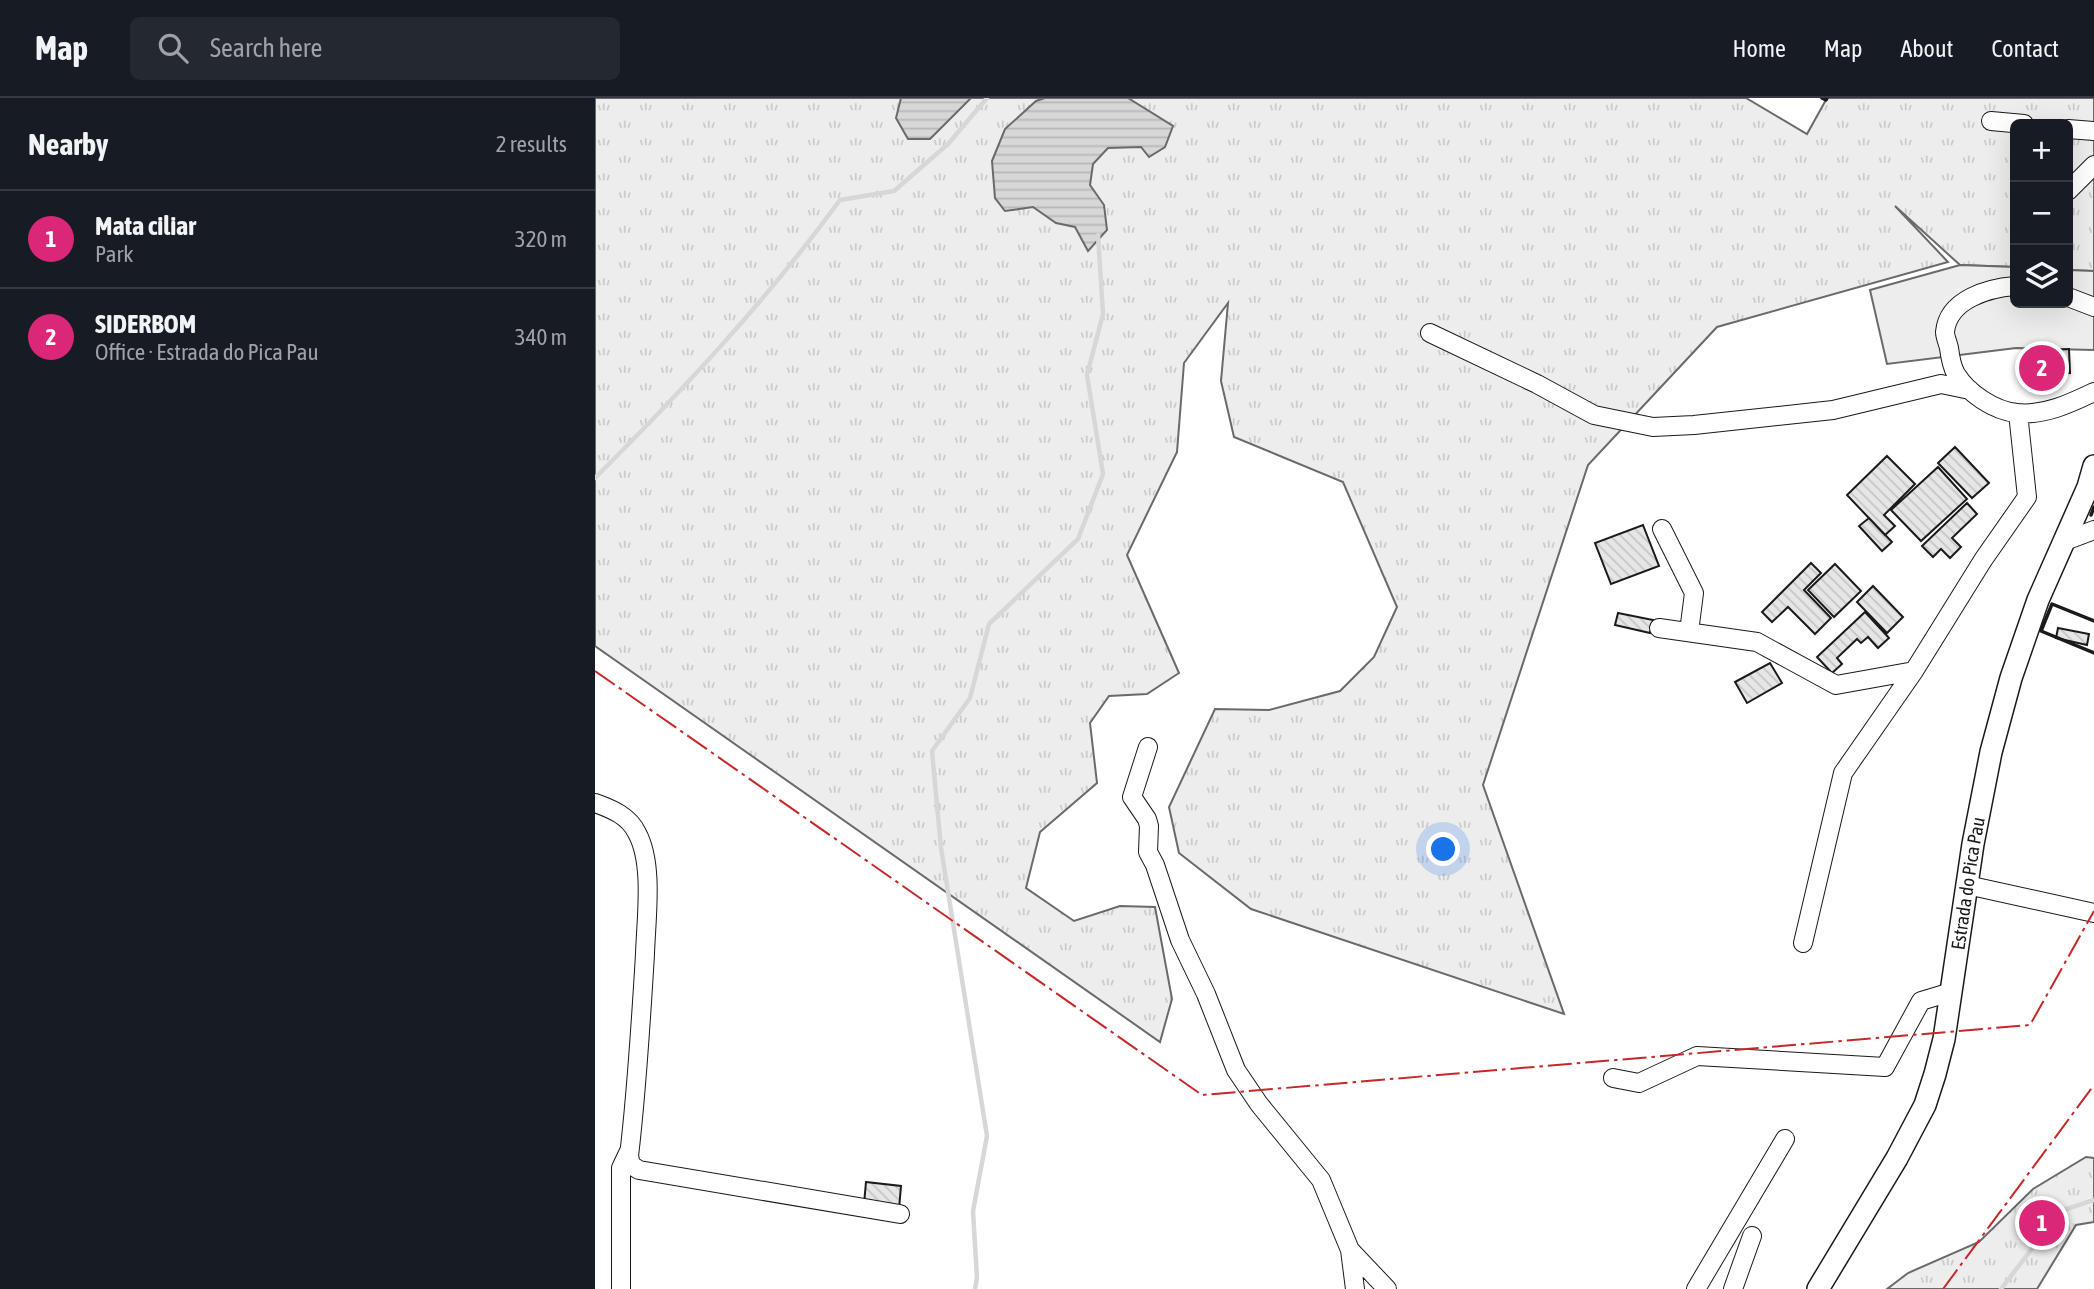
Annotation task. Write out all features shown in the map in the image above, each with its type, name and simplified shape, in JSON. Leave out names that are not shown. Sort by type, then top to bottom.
[{"type":"main road","name":"Estrada do Pica Pau","points":[[1818,1289],[1897,1158],[1925,1105],[1944,1039],[1966,885],[1991,752],[2011,678],[2038,600],[2088,486],[2094,466]]},
{"type":"street","points":[[1991,121],[2010,123]]},
{"type":"street","points":[[2073,129],[2094,131]]},
{"type":"street","points":[[2073,186],[2094,165]]},
{"type":"street","points":[[2010,286],[1990,288],[1968,299],[1952,314],[1945,332],[1955,373],[1970,390],[1988,404],[2018,413],[2053,410],[2094,392]]},
{"type":"street","points":[[2073,299],[2094,307]]},
{"type":"street","points":[[1430,333],[1537,384],[1594,415],[1653,426],[1694,425],[1833,410],[1941,384],[1970,390]]},
{"type":"street","points":[[1803,943],[1843,773],[1915,671],[1983,560],[2027,497],[2018,413]]},
{"type":"street","points":[[1662,529],[1694,593],[1689,632]]},
{"type":"street","points":[[2064,541],[2094,530]]},
{"type":"street","points":[[1659,628],[1756,642],[1836,685],[1915,671]]},
{"type":"street","points":[[1148,747],[1132,797],[1147,819],[1148,852],[1155,865],[1180,940],[1206,994],[1236,1070],[1259,1104],[1321,1180],[1350,1250],[1355,1289]]},
{"type":"street","points":[[595,803],[630,821],[642,843],[645,857],[647,903],[643,993],[630,1163],[639,1170],[901,1214]]},
{"type":"street","points":[[1966,885],[2094,913]]},
{"type":"street","points":[[1613,1078],[1639,1083],[1697,1056],[1885,1067],[1921,1001],[1951,992]]},
{"type":"street","points":[[1696,1289],[1785,1139]]},
{"type":"street","points":[[621,1289],[621,1168],[629,1150]]},
{"type":"street","points":[[1733,1289],[1752,1236]]},
{"type":"street","points":[[1350,1250],[1387,1289]]},
{"type":"green space","points":[[595,98],[1746,98],[1807,134],[1827,98],[2094,98],[2094,271],[2073,270],[2073,119],[2010,119],[2010,267],[1960,265],[1895,206],[1948,262],[1717,327],[1588,465],[1483,785],[1564,1014],[1251,909],[1179,853],[1169,807],[1215,709],[1269,710],[1340,691],[1374,657],[1397,607],[1343,482],[1234,437],[1221,381],[1228,303],[1184,363],[1177,452],[1127,555],[1179,673],[1147,694],[1109,696],[1090,723],[1097,783],[1040,832],[1026,888],[1074,921],[1120,906],[1155,907],[1172,999],[1160,1042],[595,646]]},
{"type":"green space","points":[[2086,1157],[2094,1158],[2094,1222],[2076,1225],[2037,1289],[1887,1289],[1908,1273],[1979,1242],[2033,1189]]},
{"type":"shaded area","points":[[901,98],[971,98],[930,139],[908,139],[896,118]]},
{"type":"shaded area","points":[[1045,98],[1128,98],[1173,126],[1165,147],[1149,157],[1141,147],[1108,148],[1093,164],[1090,185],[1104,205],[1107,230],[1088,251],[1075,227],[1056,223],[1033,207],[1005,211],[995,198],[992,161],[1005,129],[1036,101]]},
{"type":"shaded area","points":[[1960,265],[2010,267],[2010,308],[2073,308],[2073,270],[2094,271],[2094,350],[2016,348],[1887,364],[1870,290]]},
{"type":"building","points":[[2051,349],[2051,386],[2033,387],[2032,350]]},
{"type":"building","points":[[2069,349],[2070,373],[2053,374],[2052,350]]},
{"type":"building","points":[[1955,447],[1989,483],[1972,498],[1938,463]]},
{"type":"building","points":[[1887,456],[1915,484],[1884,515],[1895,526],[1885,535],[1847,495]]},
{"type":"building","points":[[1938,467],[1967,499],[1921,541],[1891,510]]},
{"type":"building","points":[[1967,503],[1977,514],[1952,538],[1961,547],[1950,558],[1941,549],[1933,557],[1922,546]]},
{"type":"building","points":[[1869,518],[1892,542],[1882,551],[1859,526]]},
{"type":"building","points":[[1643,525],[1659,566],[1611,584],[1595,543]]},
{"type":"building","points":[[1811,563],[1821,573],[1804,590],[1831,618],[1815,634],[1788,607],[1772,622],[1762,612]]},
{"type":"building","points":[[1835,564],[1861,591],[1834,617],[1808,590]]},
{"type":"building","points":[[1873,586],[1903,617],[1887,633],[1857,602]]},
{"type":"building","points":[[1865,612],[1889,638],[1878,648],[1868,637],[1861,643],[1857,639],[1837,658],[1842,664],[1832,673],[1817,657]]},
{"type":"building","points":[[1618,613],[1653,620],[1650,633],[1615,625]]},
{"type":"building","points":[[2058,628],[2089,634],[2087,645],[2056,638]]},
{"type":"building","points":[[1770,663],[1782,683],[1747,703],[1735,682]]},
{"type":"building","points":[[866,1182],[901,1186],[899,1209],[864,1204]]},
{"type":"waterway","points":[[595,478],[723,344],[840,200],[894,191],[948,144],[987,98]]},
{"type":"waterway","points":[[975,1289],[977,1278],[973,1211],[987,1136],[941,848],[932,751],[970,698],[989,624],[1078,539],[1103,474],[1087,375],[1103,314],[1098,235]]},
{"type":"waterway","points":[[2001,1289],[2061,1211],[2094,1200]]},
{"type":"wall","points":[[1822,98],[1827,98]]},
{"type":"wall","points":[[2091,515],[2094,507]]},
{"type":"wall","points":[[2094,621],[2052,604],[2041,631],[2094,653]]},
{"type":"power","points":[[595,671],[1202,1095],[2030,1025],[2094,911]]},
{"type":"power","points":[[1943,1289],[2094,1085]]},
{"type":"place","name":"SIDERBOM","points":[[2042,368]]},
{"type":"place","name":"Mata ciliar","points":[[2042,1223]]}]
